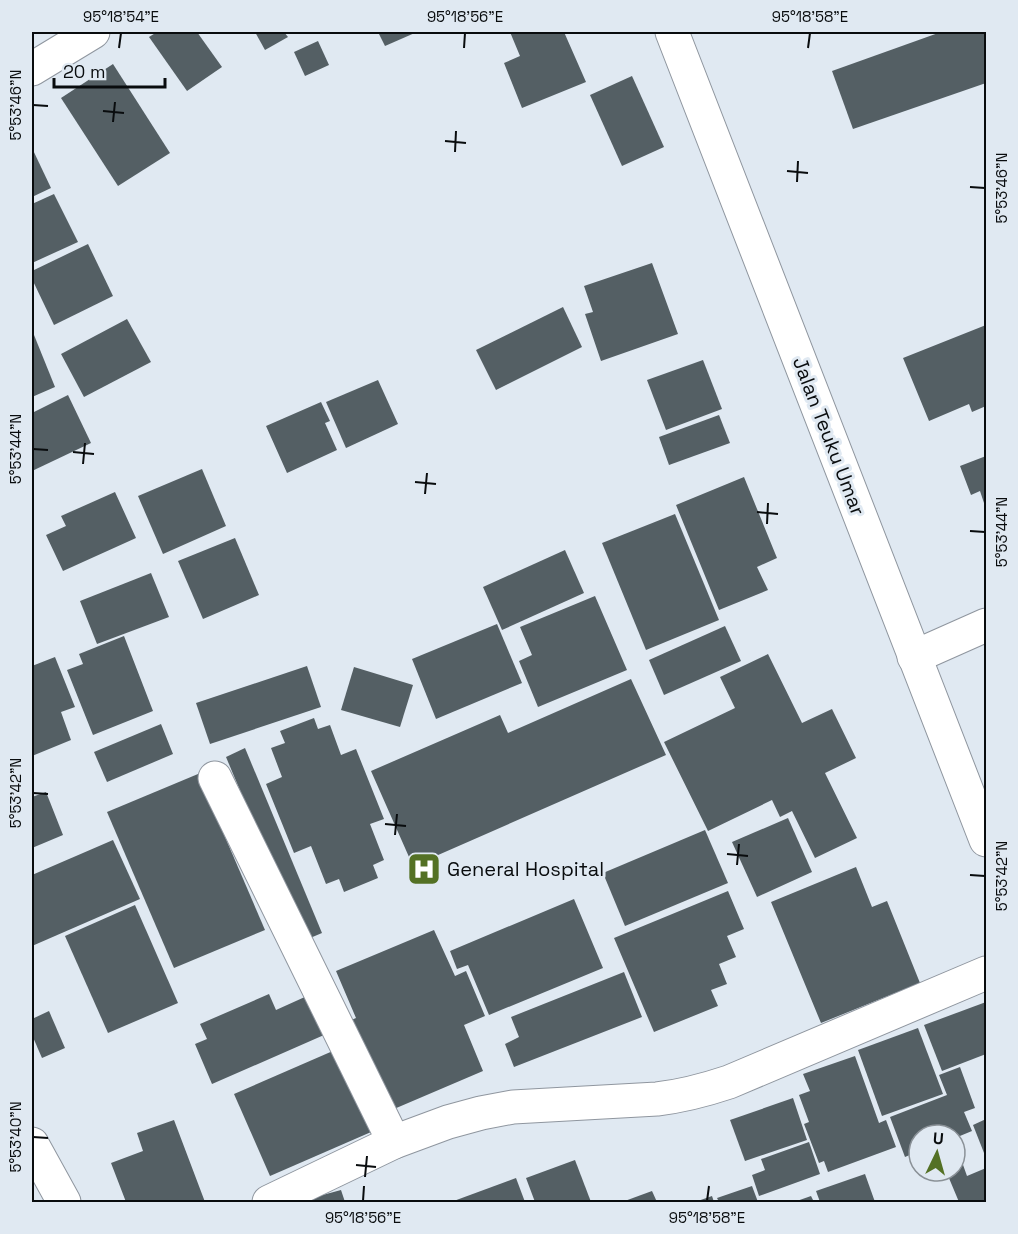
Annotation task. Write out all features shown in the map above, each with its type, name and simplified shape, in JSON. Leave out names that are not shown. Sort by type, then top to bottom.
[{"type":"street","points":[[32,69],[93,32]]},
{"type":"street","name":"Jalan Teuku Umar","points":[[672,32],[987,840]]},
{"type":"street","points":[[914,657],[987,625]]},
{"type":"street","points":[[215,778],[394,1142]]},
{"type":"street","points":[[269,1203],[394,1142],[448,1122],[481,1113],[513,1107],[681,1097],[706,1090],[987,973]]},
{"type":"street","points":[[36,1164],[64,1203]]},
{"type":"building","points":[[157,32],[197,32],[222,67],[187,91],[149,37]]},
{"type":"building","points":[[255,32],[284,32],[288,37],[265,50]]},
{"type":"building","points":[[378,32],[417,32],[385,46]]},
{"type":"building","points":[[510,32],[564,32],[586,82],[522,108],[504,63],[520,56]]},
{"type":"building","points":[[941,32],[986,32],[986,83],[853,129],[832,71]]},
{"type":"building","points":[[318,41],[329,65],[305,76],[294,52]]},
{"type":"building","points":[[113,64],[170,153],[118,186],[61,98]]},
{"type":"building","points":[[632,76],[664,147],[622,166],[590,95]]},
{"type":"building","points":[[32,148],[51,188],[32,197]]},
{"type":"building","points":[[54,194],[78,242],[32,263],[32,204]]},
{"type":"building","points":[[88,244],[113,296],[54,325],[32,279],[32,271]]},
{"type":"building","points":[[652,263],[678,334],[601,361],[585,314],[593,312],[584,286]]},
{"type":"building","points":[[563,307],[582,347],[496,390],[476,350]]},
{"type":"building","points":[[127,319],[151,362],[84,397],[61,354]]},
{"type":"building","points":[[986,325],[986,406],[972,412],[969,404],[929,421],[903,358]]},
{"type":"building","points":[[32,330],[55,387],[32,397]]},
{"type":"building","points":[[703,360],[722,409],[666,430],[647,380]]},
{"type":"building","points":[[378,380],[398,424],[346,448],[326,402]]},
{"type":"building","points":[[68,395],[91,443],[32,471],[32,413]]},
{"type":"building","points":[[321,402],[330,421],[325,423],[337,450],[287,473],[266,426]]},
{"type":"building","points":[[719,415],[730,443],[669,465],[659,437]]},
{"type":"building","points":[[986,456],[986,509],[980,491],[971,495],[960,466]]},
{"type":"building","points":[[202,469],[226,526],[163,554],[138,496]]},
{"type":"building","points":[[744,477],[777,558],[757,567],[768,590],[719,610],[676,505]]},
{"type":"building","points":[[115,492],[136,538],[63,571],[46,535],[66,526],[61,516]]},
{"type":"building","points":[[675,514],[719,620],[646,650],[602,543]]},
{"type":"building","points":[[235,538],[259,595],[203,619],[178,561]]},
{"type":"building","points":[[565,550],[584,593],[502,630],[483,587]]},
{"type":"building","points":[[151,573],[169,617],[97,644],[80,601]]},
{"type":"building","points":[[595,596],[627,670],[538,707],[519,661],[532,655],[520,627]]},
{"type":"building","points":[[497,624],[522,683],[436,719],[412,659]]},
{"type":"building","points":[[725,626],[741,661],[664,695],[649,660]]},
{"type":"building","points":[[124,636],[153,711],[93,735],[67,670],[83,664],[79,654]]},
{"type":"building","points":[[768,654],[802,723],[832,709],[856,758],[825,773],[857,838],[815,858],[792,811],[780,817],[772,800],[708,831],[664,742],[735,708],[720,677]]},
{"type":"building","points":[[55,657],[75,707],[61,712],[71,740],[32,756],[32,666]]},
{"type":"building","points":[[307,666],[321,707],[210,744],[196,703]]},
{"type":"building","points":[[354,667],[413,685],[400,727],[341,710]]},
{"type":"building","points":[[631,679],[666,755],[413,866],[371,771],[500,715],[508,733]]},
{"type":"building","points":[[314,718],[318,729],[330,725],[341,755],[356,749],[384,819],[370,824],[384,860],[373,865],[378,878],[344,892],[339,879],[326,884],[311,846],[294,853],[266,784],[282,777],[271,748],[285,743],[280,731]]},
{"type":"building","points":[[161,724],[173,754],[107,782],[94,752]]},
{"type":"building","points":[[245,748],[322,933],[303,941],[226,757]]},
{"type":"building","points":[[198,774],[265,930],[174,968],[107,812]]},
{"type":"building","points":[[46,792],[63,835],[32,848],[32,797]]},
{"type":"building","points":[[788,818],[812,872],[757,897],[732,842]]},
{"type":"building","points":[[705,830],[728,883],[625,926],[603,873]]},
{"type":"building","points":[[113,840],[140,899],[32,946],[32,875]]},
{"type":"building","points":[[856,867],[872,907],[887,901],[920,983],[821,1023],[771,902]]},
{"type":"building","points":[[728,891],[744,929],[727,936],[736,957],[719,964],[727,984],[711,990],[718,1006],[654,1032],[614,938]]},
{"type":"building","points":[[574,899],[603,968],[489,1015],[468,965],[457,969],[450,951]]},
{"type":"building","points":[[135,905],[178,1003],[108,1033],[65,936]]},
{"type":"building","points":[[434,930],[455,976],[466,971],[485,1016],[464,1025],[483,1071],[394,1109],[342,1024],[356,1018],[336,971]]},
{"type":"building","points":[[624,972],[642,1017],[514,1067],[505,1044],[519,1037],[511,1017]]},
{"type":"building","points":[[269,994],[276,1010],[307,996],[324,1035],[212,1084],[195,1044],[207,1039],[200,1024]]},
{"type":"building","points":[[986,1002],[986,1054],[942,1071],[924,1025]]},
{"type":"building","points":[[49,1011],[65,1048],[42,1058],[32,1035],[32,1019]]},
{"type":"building","points":[[918,1028],[943,1094],[882,1116],[858,1050]]},
{"type":"building","points":[[342,1047],[378,1129],[270,1176],[234,1094]]},
{"type":"building","points":[[855,1056],[879,1123],[886,1120],[896,1147],[828,1172],[824,1161],[819,1163],[804,1124],[809,1122],[799,1095],[810,1091],[803,1074]]},
{"type":"building","points":[[960,1067],[975,1108],[964,1112],[972,1131],[967,1133],[967,1123],[907,1123],[907,1156],[905,1157],[890,1117],[947,1095],[939,1075]]},
{"type":"building","points":[[793,1098],[807,1140],[745,1161],[730,1120]]},
{"type":"building","points":[[986,1119],[986,1158],[973,1125]]},
{"type":"building","points":[[174,1120],[205,1202],[126,1202],[111,1163],[143,1151],[137,1133]]},
{"type":"building","points":[[809,1142],[820,1174],[759,1196],[752,1175],[765,1170],[761,1159]]},
{"type":"building","points":[[575,1160],[591,1202],[535,1202],[526,1178]]},
{"type":"building","points":[[986,1168],[986,1202],[959,1202],[951,1183],[967,1183],[967,1176]]},
{"type":"building","points":[[865,1174],[875,1202],[820,1202],[816,1191]]},
{"type":"building","points":[[516,1178],[525,1202],[451,1202]]},
{"type":"building","points":[[752,1186],[758,1202],[719,1202],[717,1198]]},
{"type":"building","points":[[341,1190],[345,1202],[297,1202]]},
{"type":"building","points":[[652,1191],[657,1202],[622,1202]]},
{"type":"building","points":[[712,1196],[714,1202],[695,1202]]},
{"type":"building","points":[[811,1196],[814,1202],[794,1202]]},
{"type":"place","name":"General Hospital","points":[[424,869]]}]
